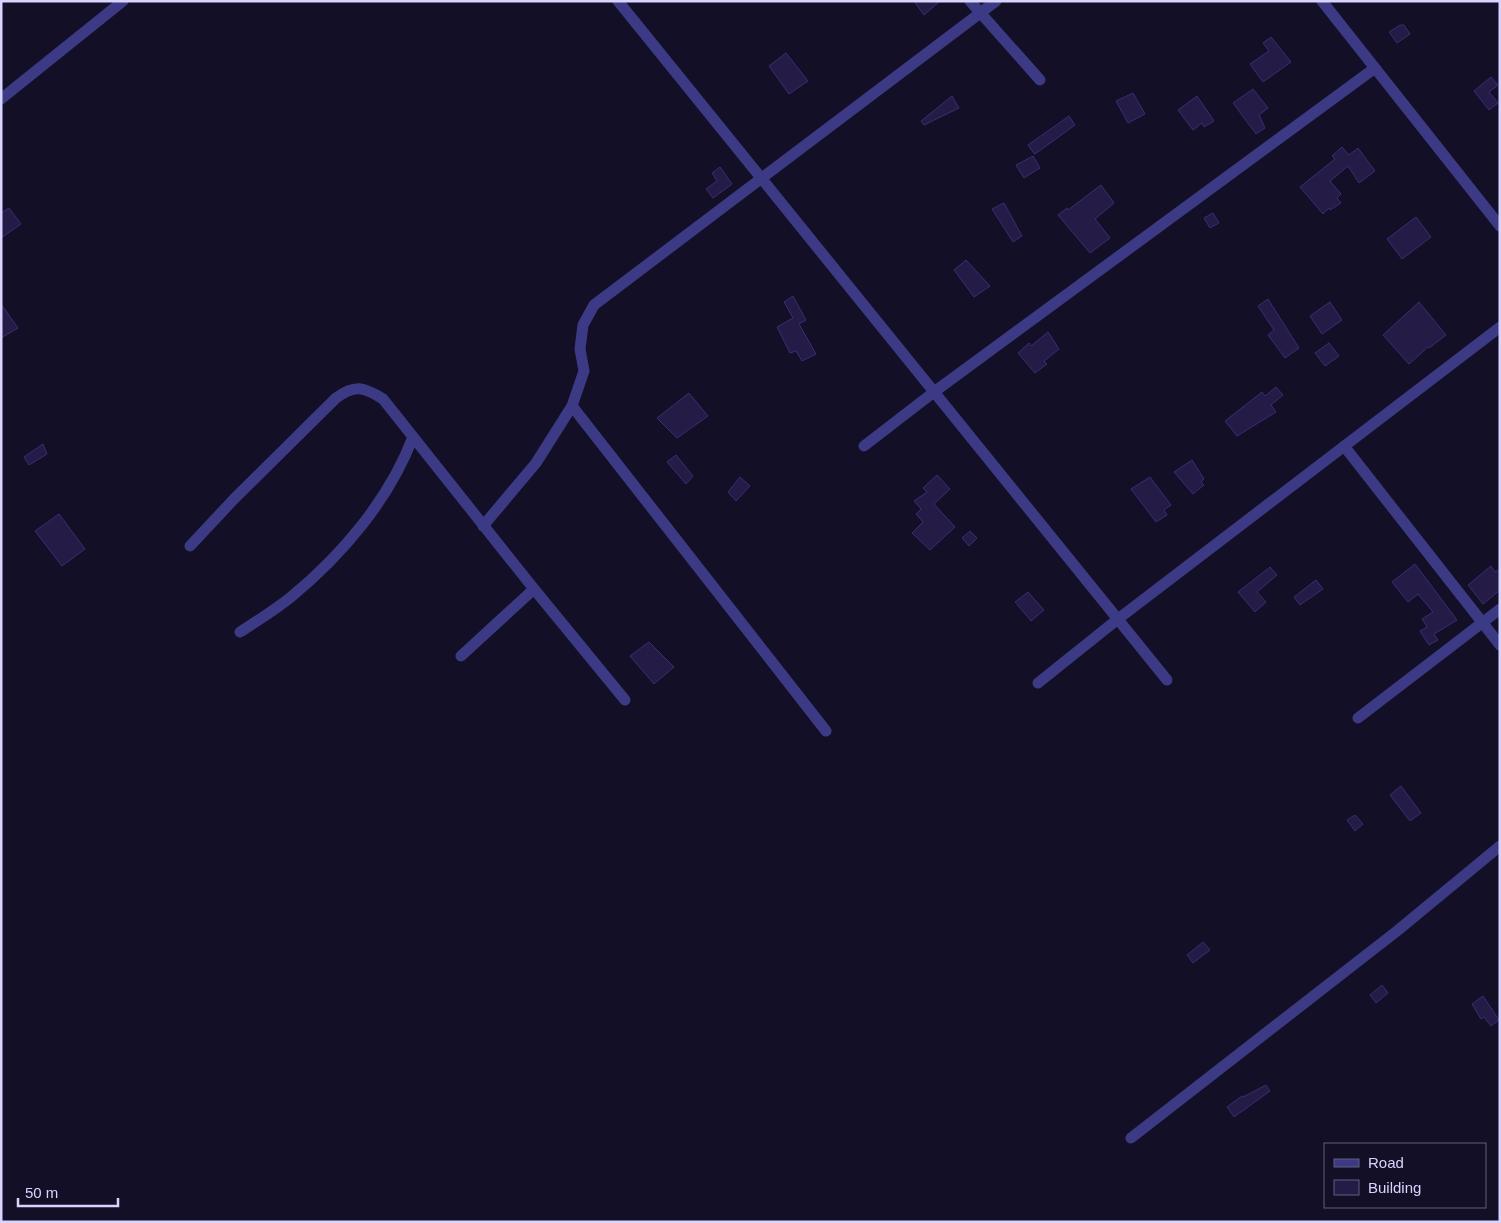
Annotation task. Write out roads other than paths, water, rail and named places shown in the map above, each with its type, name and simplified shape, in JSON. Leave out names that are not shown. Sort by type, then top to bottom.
[{"type":"street","points":[[1,99],[123,1]]},
{"type":"street","points":[[618,1],[1167,680]]},
{"type":"street","points":[[970,1],[1040,80]]},
{"type":"street","points":[[483,526],[536,463],[572,406],[584,371],[580,349],[583,325],[594,304],[996,1]]},
{"type":"street","points":[[1322,1],[1500,226]]},
{"type":"street","points":[[864,446],[934,392],[1375,68]]},
{"type":"street","points":[[1038,683],[1118,619],[1500,326]]},
{"type":"street","points":[[190,546],[241,492],[346,391],[355,388],[369,390],[383,399],[534,590],[625,700]]},
{"type":"street","points":[[572,406],[826,731]]},
{"type":"street","points":[[240,632],[289,598],[332,558],[380,501],[401,467],[413,437]]},
{"type":"street","points":[[1344,446],[1500,645]]},
{"type":"street","points":[[461,656],[534,590]]},
{"type":"street","points":[[1358,718],[1483,624],[1500,609]]},
{"type":"street","points":[[1131,1138],[1397,931],[1500,846]]}]
